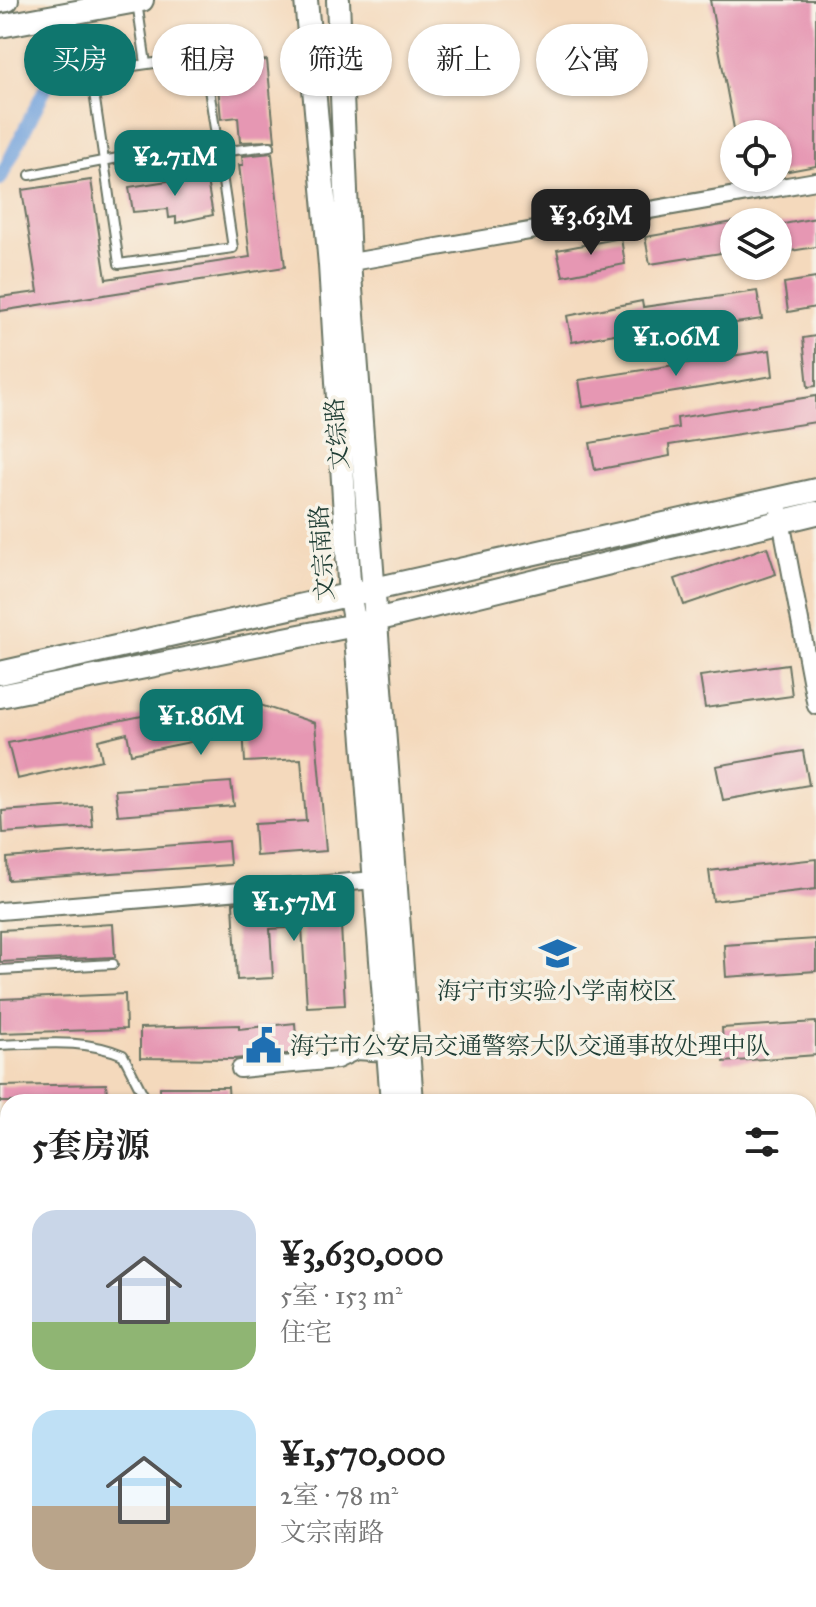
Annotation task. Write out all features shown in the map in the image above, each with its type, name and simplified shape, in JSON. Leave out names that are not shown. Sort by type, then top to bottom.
[{"type":"main road","points":[[0,1],[7,0]]},
{"type":"main road","name":"文宗南路","points":[[306,0],[340,264],[350,598],[355,625],[391,1094]]},
{"type":"main road","name":"文综路","points":[[338,0],[340,264],[376,591],[411,1094]]},
{"type":"main road","points":[[0,26],[75,8],[134,2]]},
{"type":"main road","points":[[0,673],[350,598],[816,490]]},
{"type":"main road","points":[[0,696],[378,620],[816,513]]},
{"type":"street","points":[[340,264],[816,181]]},
{"type":"street","points":[[777,499],[799,601],[816,706]]},
{"type":"street","points":[[0,911],[375,880]]},
{"type":"street","points":[[240,1069],[337,1060],[356,1051],[388,1053]]},
{"type":"lane","points":[[134,2],[146,64]]},
{"type":"lane","points":[[204,56],[233,248],[119,264],[91,72],[146,64],[204,56]]},
{"type":"lane","points":[[30,175],[217,139]]},
{"type":"lane","points":[[219,152],[270,146]]},
{"type":"lane","points":[[0,970],[113,964]]},
{"type":"lane","points":[[0,1045],[54,1042],[98,1045],[123,1055],[143,1094]]},
{"type":"building","points":[[710,0],[816,0],[816,166],[792,170],[792,120],[732,120]]},
{"type":"building","points":[[264,60],[267,60],[275,141],[240,142],[238,117],[221,119],[219,96],[264,96]]},
{"type":"building","points":[[272,153],[285,267],[0,311],[0,297],[38,292],[22,190],[91,180],[106,279],[250,257],[239,165],[243,165],[242,156]]},
{"type":"building","points":[[206,175],[213,215],[176,223],[176,217],[169,218],[168,209],[133,212],[129,187]]},
{"type":"building","points":[[816,218],[816,247],[792,251],[792,222]]},
{"type":"building","points":[[720,224],[720,253],[650,264],[645,237]]},
{"type":"building","points":[[621,238],[625,264],[563,276],[557,250]]},
{"type":"building","points":[[816,278],[816,307],[788,312],[784,283]]},
{"type":"building","points":[[757,291],[762,319],[664,334],[662,325],[572,342],[567,316],[642,301],[643,307]]},
{"type":"building","points":[[816,336],[816,386],[808,387],[803,338]]},
{"type":"building","points":[[770,350],[773,376],[583,407],[579,380]]},
{"type":"building","points":[[816,396],[816,422],[669,445],[670,456],[595,470],[590,443],[678,428],[677,418]]},
{"type":"building","points":[[767,547],[776,574],[684,605],[675,579]]},
{"type":"building","points":[[788,664],[792,696],[705,708],[700,676]]},
{"type":"building","points":[[236,697],[315,723],[326,851],[256,856],[254,824],[306,821],[301,759],[245,762],[242,711],[211,720],[215,737],[131,754],[127,733],[98,740],[102,760],[17,779],[8,743]]},
{"type":"building","points":[[803,751],[809,785],[723,800],[716,766]]},
{"type":"building","points":[[231,782],[234,806],[118,815],[115,790]]},
{"type":"building","points":[[91,805],[93,827],[3,833],[2,811]]},
{"type":"building","points":[[228,841],[230,865],[8,880],[7,858]]},
{"type":"building","points":[[816,859],[816,889],[713,901],[709,871]]},
{"type":"building","points":[[331,895],[340,905],[345,1005],[307,1007],[302,927],[270,929],[273,978],[237,980],[233,903]]},
{"type":"building","points":[[113,924],[115,957],[0,962],[0,930]]},
{"type":"building","points":[[816,939],[816,971],[726,977],[724,945]]},
{"type":"building","points":[[125,994],[126,1029],[0,1033],[0,999]]},
{"type":"building","points":[[816,1022],[816,1055],[724,1062],[722,1028]]},
{"type":"building","points":[[295,1023],[297,1053],[234,1059],[140,1058],[140,1028],[239,1025],[239,1029]]},
{"type":"building","points":[[106,1084],[107,1094],[0,1094],[0,1086]]},
{"type":"building","points":[[160,1087],[228,1087],[228,1094],[160,1094]]},
{"type":"waterway","points":[[0,179],[86,7]]},
{"type":"place","name":"海宁市实验小学南校区","points":[[557,954]]},
{"type":"place","name":"海宁市公安局交通警察大队交通事故处理中队","points":[[264,1046]]}]
